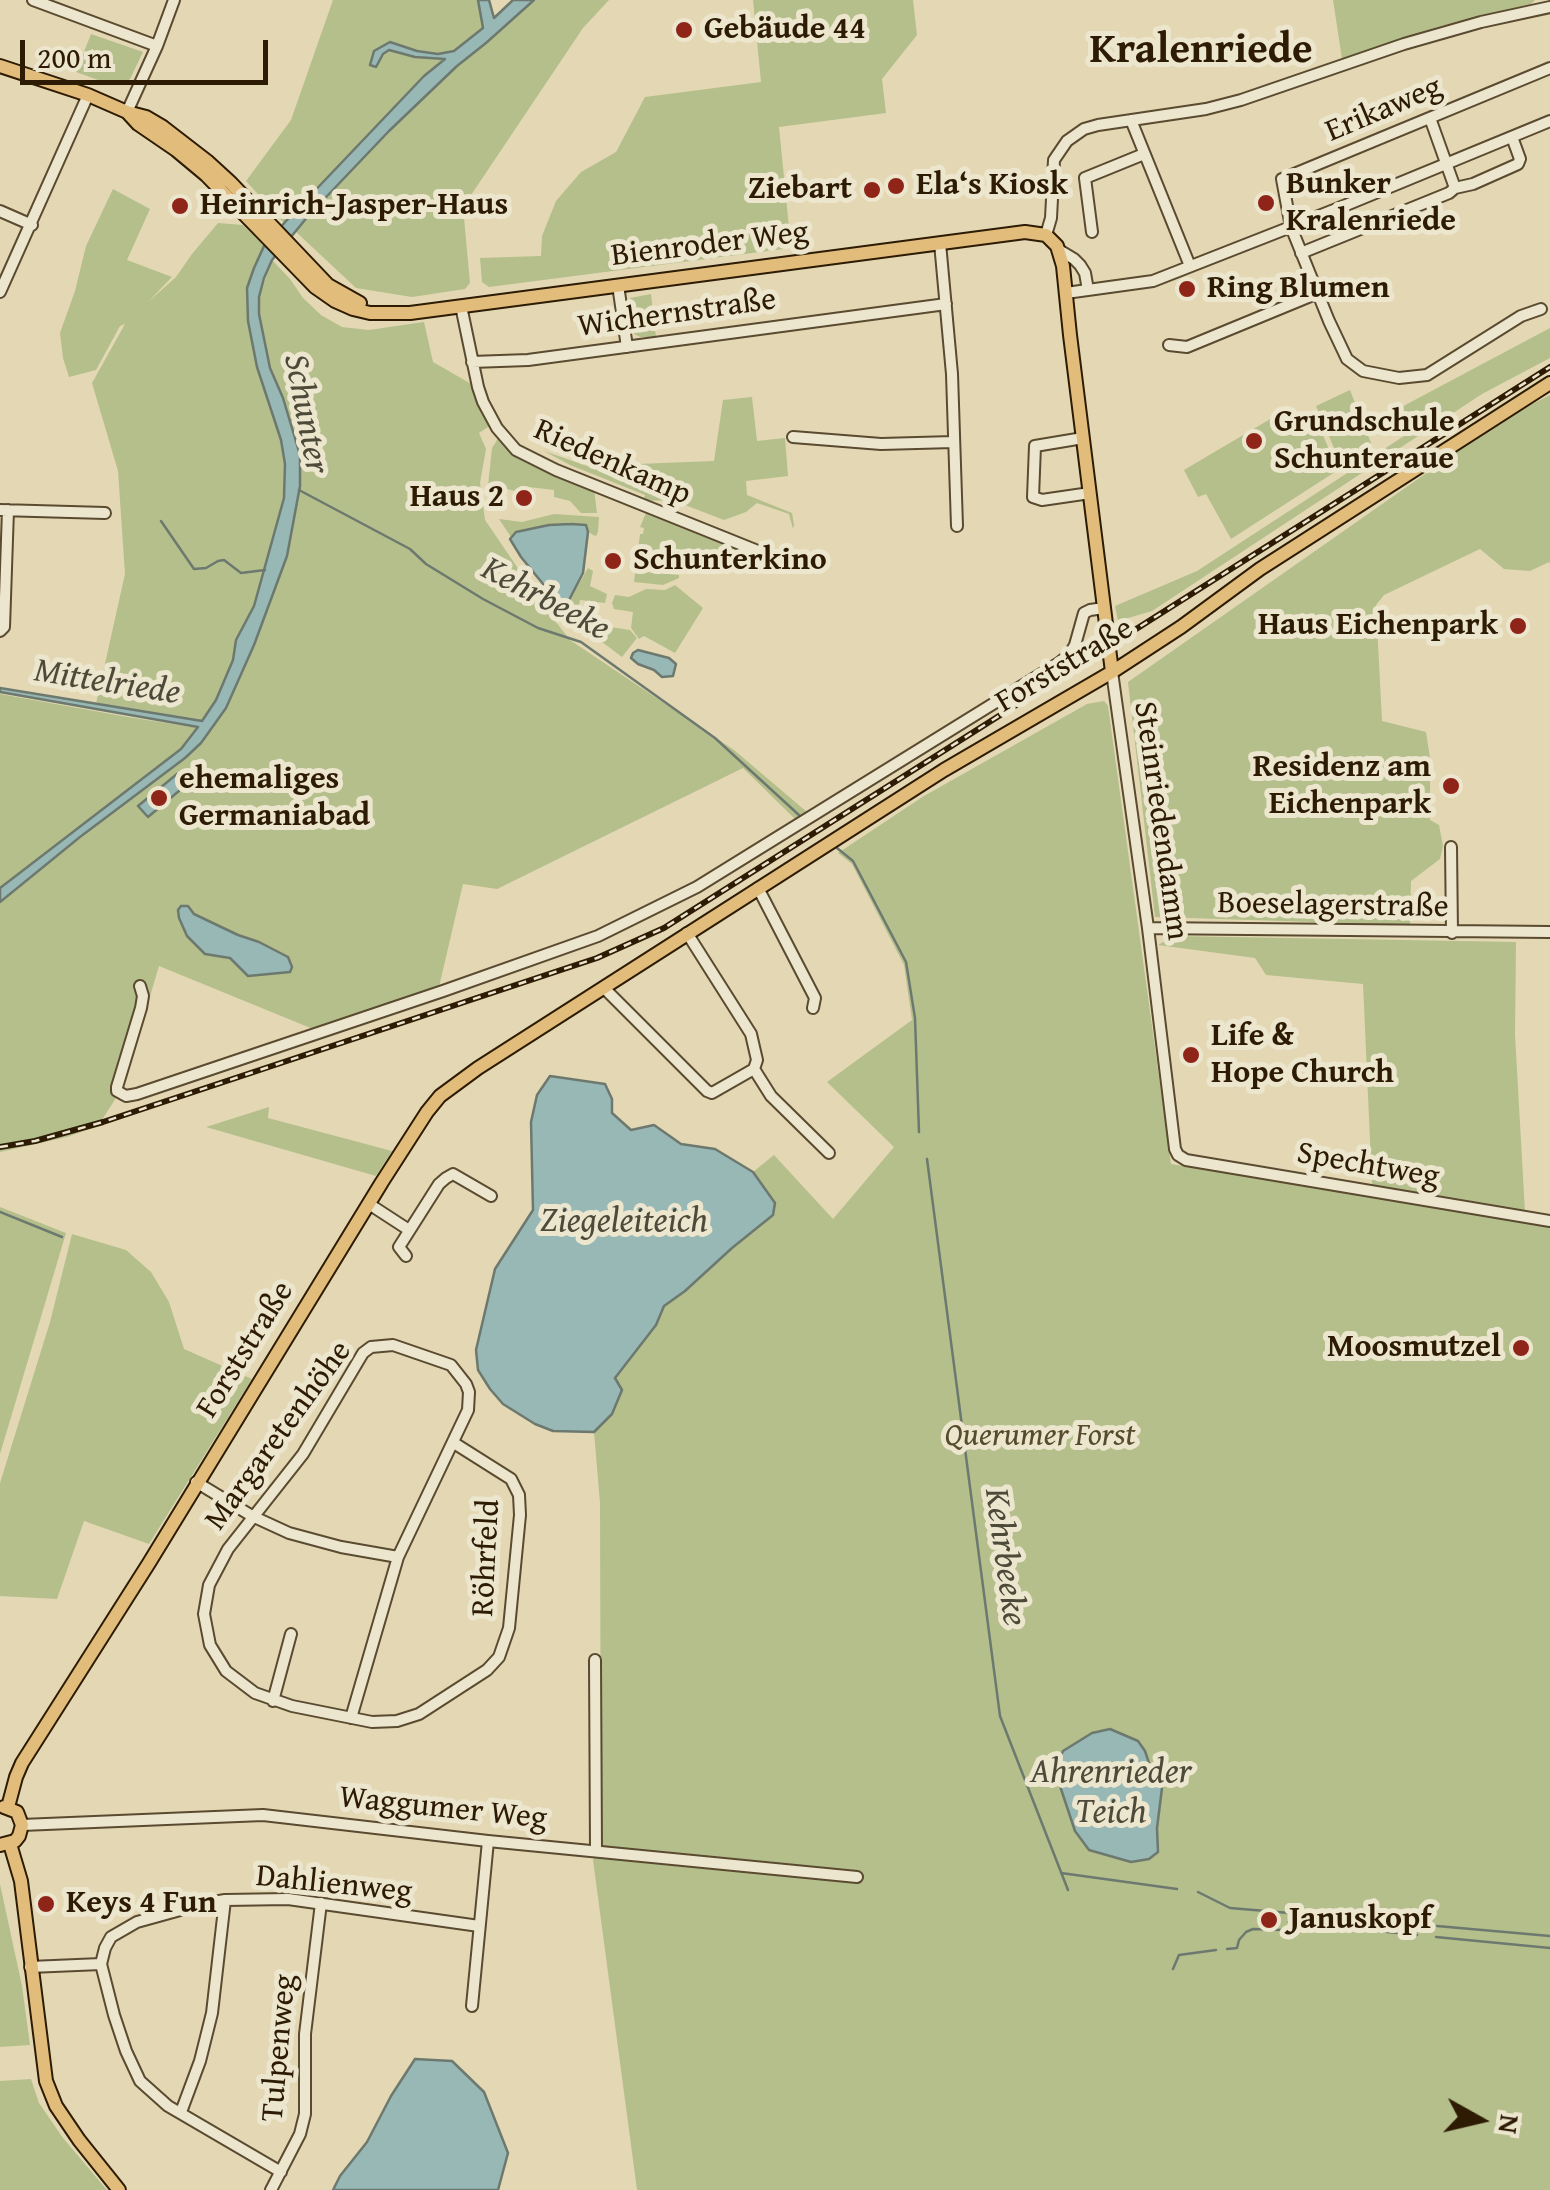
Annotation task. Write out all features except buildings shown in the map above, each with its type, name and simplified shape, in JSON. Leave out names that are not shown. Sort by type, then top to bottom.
[{"type":"main road","name":"Bienroder Weg","points":[[0,66],[146,117],[182,140],[207,160],[300,263],[340,293],[380,313],[461,306],[1026,232],[1046,235]]},
{"type":"main road","points":[[1046,235],[1059,250]]},
{"type":"main road","name":"Steinriedendamm","points":[[1059,250],[1112,672]]},
{"type":"main road","name":"Forststraße","points":[[4,1807],[22,1763],[368,1204],[440,1096],[758,888],[990,742],[1112,672],[1260,568],[1550,383]]},
{"type":"main road","points":[[4,1807],[20,1816],[22,1825],[19,1836],[5,1844],[20,1881],[40,2047],[50,2093],[79,2140],[119,2190]]},
{"type":"street","points":[[33,0],[157,46]]},
{"type":"street","points":[[128,112],[174,0]]},
{"type":"street","points":[[1046,235],[1051,218],[1054,160],[1062,146],[1091,126],[1242,100],[1404,44],[1549,6]]},
{"type":"street","name":"Erikaweg","points":[[1292,227],[1282,179],[1550,68]]},
{"type":"street","points":[[0,292],[88,95]]},
{"type":"street","points":[[1430,118],[1455,188]]},
{"type":"street","points":[[1131,120],[1190,266]]},
{"type":"street","points":[[1066,292],[1153,281],[1550,121]]},
{"type":"street","points":[[1301,252],[1518,164],[1520,158],[1512,137]]},
{"type":"street","points":[[1092,232],[1085,178],[1144,154]]},
{"type":"street","points":[[1368,196],[1376,220]]},
{"type":"street","points":[[0,211],[32,225]]},
{"type":"street","points":[[1292,227],[1347,359],[1363,371],[1398,378],[1427,375],[1521,316],[1541,309]]},
{"type":"street","points":[[940,243],[952,374],[956,526]]},
{"type":"street","points":[[1059,250],[1080,265],[1088,290]]},
{"type":"street","points":[[618,284],[627,346]]},
{"type":"street","points":[[1169,345],[1187,347],[1318,293]]},
{"type":"street","name":"Wichernstraße","points":[[472,362],[504,362],[946,304]]},
{"type":"street","points":[[461,306],[472,362]]},
{"type":"street","name":"Riedenkamp","points":[[472,362],[488,414],[516,450],[780,560]]},
{"type":"street","points":[[793,438],[881,444],[954,442]]},
{"type":"street","points":[[1082,438],[1035,446],[1033,498],[1090,493]]},
{"type":"street","points":[[0,631],[4,627],[4,510],[105,513]]},
{"type":"street","points":[[140,986],[140,1008],[117,1091],[132,1096],[598,936],[698,888],[1059,663],[1075,646],[1084,613],[1104,608]]},
{"type":"street","name":"Steinriedendamm","points":[[1112,672],[1178,1156]]},
{"type":"street","points":[[1451,848],[1452,932]]},
{"type":"street","points":[[758,888],[815,998],[814,1008]]},
{"type":"street","name":"Boeselagerstraße","points":[[1148,928],[1550,932]]},
{"type":"street","points":[[604,988],[698,1085],[712,1093],[754,1069],[757,1060],[751,1034],[687,934]]},
{"type":"street","points":[[754,1069],[772,1096],[829,1153]]},
{"type":"street","name":"Spechtweg","points":[[1178,1156],[1550,1221]]},
{"type":"street","points":[[406,1256],[399,1247],[439,1184],[453,1174],[491,1196]]},
{"type":"street","points":[[368,1204],[410,1230]]},
{"type":"street","name":"Margaretenhöhe","points":[[394,1345],[444,1361],[466,1384],[466,1420],[398,1557],[352,1718],[273,1700],[244,1686],[214,1654],[205,1625],[206,1600],[214,1572],[252,1516],[302,1454],[358,1360],[371,1348],[394,1345]]},
{"type":"street","name":"Röhrfeld","points":[[352,1718],[383,1723],[419,1714],[487,1670],[499,1657],[508,1636],[519,1495],[511,1479],[454,1444]]},
{"type":"street","points":[[196,1482],[252,1516],[289,1532],[398,1557]]},
{"type":"street","points":[[273,1700],[291,1634]]},
{"type":"street","points":[[594,1660],[596,1850]]},
{"type":"street","name":"Waggumer Weg","points":[[22,1825],[263,1815],[857,1876]]},
{"type":"street","points":[[472,2006],[488,1841]]},
{"type":"street","points":[[181,2112],[212,2013],[225,1900]]},
{"type":"street","name":"Dahlienweg","points":[[101,1964],[111,1938],[137,1922],[225,1900],[288,1900],[479,1926]]},
{"type":"street","name":"Tulpenweg","points":[[271,2190],[300,2134],[305,2114],[304,2034],[320,1904]]},
{"type":"street","points":[[30,1967],[101,1964],[114,2015],[140,2081],[168,2106],[282,2172]]},
{"type":"green space","points":[[333,0],[478,0],[483,28],[454,51],[438,54],[390,42],[379,59],[389,50],[415,57],[447,57],[424,76],[284,223],[246,181],[291,120]]},
{"type":"green space","points":[[534,0],[609,0],[583,28],[463,207],[470,283],[465,289],[412,297],[356,288],[295,231],[389,131]]},
{"type":"green space","points":[[753,0],[913,0],[917,35],[882,79],[886,113],[779,127],[791,248],[489,287],[482,282],[480,258],[541,256],[542,236],[556,201],[581,172],[616,152],[645,97],[761,82]]},
{"type":"green space","points":[[1333,0],[1535,0],[1530,5],[1441,26],[1342,59]]},
{"type":"green space","points":[[91,34],[143,52],[130,79],[112,85],[76,72]]},
{"type":"green space","points":[[113,189],[150,209],[127,260],[172,277],[148,302],[176,277],[218,223],[243,225],[264,246],[254,268],[257,367],[281,440],[284,498],[254,606],[236,640],[233,660],[216,700],[202,721],[96,704],[125,574],[118,471],[92,383],[125,324],[120,326],[96,370],[69,377],[60,333],[86,246]]},
{"type":"green space","points":[[272,260],[303,298],[342,327],[369,330],[424,322],[433,362],[473,385],[491,425],[479,433],[486,449],[480,483],[485,520],[570,640],[734,750],[807,812],[797,821],[743,768],[497,889],[463,884],[439,987],[313,1029],[159,966],[123,1087],[98,1126],[0,1152],[0,902],[201,743],[254,645],[287,556],[293,526],[293,430],[270,368],[259,297]],"holes":[[[188,906],[194,914],[288,957],[282,972],[266,975],[230,958],[205,954]]]},
{"type":"green space","points":[[651,294],[656,337],[640,337],[634,334],[630,298]]},
{"type":"green space","points":[[1550,328],[1550,358],[1482,394],[1152,611],[1118,621],[1115,606],[1197,571],[1404,436],[1394,411]]},
{"type":"green space","points":[[1350,390],[1373,448],[1340,462],[1316,406]]},
{"type":"green space","points":[[1550,395],[1550,564],[1530,571],[1504,569],[1480,549],[1384,595],[1376,605],[1382,721],[1426,732],[1430,820],[1439,825],[1443,846],[1440,859],[1411,881],[1410,925],[1155,917],[1128,682],[1505,418]]},
{"type":"green space","points":[[752,397],[757,441],[785,438],[788,476],[746,481],[747,495],[792,513],[793,529],[789,514],[757,503],[724,520],[672,500],[643,501],[645,495],[544,451],[587,466],[714,461],[723,400]]},
{"type":"green space","points":[[1272,418],[1291,432],[1316,419],[1338,470],[1231,539],[1206,494],[1198,497],[1184,470]]},
{"type":"green space","points":[[499,437],[594,489],[597,513],[581,513],[570,501],[554,497],[554,490],[520,486],[519,492],[498,487],[496,496],[487,495],[492,448]]},
{"type":"green space","points":[[646,513],[761,559],[749,565],[733,558],[730,562],[710,560],[710,555],[676,551],[675,557],[649,552],[646,572],[679,578],[663,585],[634,582],[644,528],[640,527]]},
{"type":"green space","points":[[554,514],[599,517],[598,532],[593,535],[586,524],[549,524],[516,532],[511,537],[499,519],[522,522]]},
{"type":"green space","points":[[588,568],[593,571],[590,586],[607,594],[605,603],[580,600],[577,616],[597,619],[597,625],[630,630],[637,638],[622,657],[564,613],[568,613],[562,607]]},
{"type":"green space","points":[[675,585],[703,608],[675,653],[644,636],[639,639],[631,628],[633,612],[614,609],[612,603],[615,595],[629,597],[646,589],[665,590]]},
{"type":"green space","points":[[0,694],[198,728],[181,749],[0,888]]},
{"type":"green space","name":"Querumer Forst","points":[[1104,701],[1108,706],[1171,1164],[1550,1226],[1550,2190],[637,2190],[593,1860],[601,1846],[600,1503],[594,1432],[612,1414],[622,1391],[615,1378],[656,1325],[664,1306],[760,1226],[775,1203],[753,1172],[774,1155],[833,1219],[894,1147],[827,1082],[912,1020],[904,965],[852,864],[838,853],[924,796],[1087,704]],"holes":[[[1092,1733],[1116,1734],[1138,1741],[1162,1788],[1158,1852],[1089,1850],[1075,1831],[1057,1777],[1057,1764],[1063,1751]]]},
{"type":"green space","points":[[1174,936],[1516,942],[1515,1035],[1525,1212],[1372,1185],[1363,984],[1266,975],[1255,958],[1158,945]]},
{"type":"green space","points":[[269,1107],[268,1118],[392,1151],[376,1176],[206,1127]]},
{"type":"green space","points":[[0,1207],[66,1233],[0,1454]]},
{"type":"green space","points":[[72,1234],[126,1250],[151,1272],[169,1302],[184,1349],[252,1379],[149,1544],[84,1521],[57,1599],[0,1596],[0,1483],[50,1322]]},
{"type":"green space","points":[[0,1884],[22,1986],[30,2045],[0,2047]]},
{"type":"green space","points":[[31,2079],[39,2103],[107,2190],[0,2190],[0,2081]]},
{"type":"water","points":[[478,0],[489,0],[494,18],[513,0],[534,0],[389,131],[309,215],[272,260],[264,278],[259,314],[270,368],[300,455],[300,486],[287,556],[226,708],[185,758],[0,902],[0,888],[181,749],[198,727],[0,692],[0,688],[202,721],[216,700],[233,660],[236,640],[254,606],[284,498],[281,440],[257,367],[248,321],[247,288],[254,268],[264,246],[286,221],[424,76],[445,59],[389,50],[376,67],[370,65],[374,51],[390,42],[438,54],[454,51],[483,28]]},
{"type":"water","points":[[586,525],[588,532],[583,573],[568,602],[561,606],[510,539],[516,532]]},
{"type":"water","points":[[638,650],[669,658],[676,664],[673,676],[662,677],[638,664],[631,658]]},
{"type":"water","name":"ehemaliges Germaniabad","points":[[177,774],[186,785],[148,817],[138,806]]},
{"type":"water","points":[[181,906],[188,906],[194,914],[288,957],[290,972],[248,976],[230,958],[205,954],[187,936],[179,918]]},
{"type":"water","name":"Ziegeleiteich","points":[[550,1076],[605,1084],[612,1099],[612,1113],[631,1130],[654,1125],[681,1144],[715,1149],[753,1172],[775,1203],[773,1215],[664,1306],[656,1325],[615,1378],[622,1390],[612,1414],[594,1432],[553,1431],[535,1424],[503,1404],[478,1370],[476,1350],[495,1269],[533,1210],[531,1122],[537,1095]]},
{"type":"water","name":"Ahrenrieder Teich","points":[[1110,1729],[1138,1741],[1162,1788],[1158,1852],[1149,1859],[1131,1862],[1089,1850],[1075,1831],[1057,1777],[1063,1751],[1092,1733]]},
{"type":"water","points":[[415,2059],[452,2061],[484,2092],[508,2153],[498,2190],[333,2190],[367,2142]]},
{"type":"waterway","name":"Kehrbeeke","points":[[299,490],[410,549],[426,564],[483,599],[538,628],[581,642],[715,738],[800,816]]},
{"type":"waterway","points":[[161,521],[194,569],[224,560],[241,573],[265,570]]},
{"type":"waterway","name":"Kehrbeeke","points":[[837,848],[853,861],[906,962],[915,1018],[919,1132]]},
{"type":"waterway","name":"Kehrbeeke","points":[[927,1159],[1000,1716],[1068,1890]]},
{"type":"waterway","points":[[0,1212],[62,1237]]},
{"type":"waterway","points":[[1061,1873],[1177,1889]]},
{"type":"waterway","points":[[1198,1892],[1230,1908],[1420,1924]]},
{"type":"waterway","points":[[1288,1922],[1417,1935]]},
{"type":"waterway","points":[[1437,1926],[1550,1936]]},
{"type":"waterway","points":[[1227,1949],[1237,1948],[1239,1940],[1253,1929],[1282,1930]]},
{"type":"waterway","points":[[1436,1937],[1550,1948]]},
{"type":"waterway","points":[[1173,1969],[1179,1955],[1216,1950]]},
{"type":"railway","points":[[0,1147],[103,1122],[597,958],[664,928],[1550,367]]},
{"type":"place","name":"Gebäude 44","points":[[684,30]]},
{"type":"place","name":"Ela‘s Kiosk","points":[[896,186]]},
{"type":"place","name":"Ziebart","points":[[872,190]]},
{"type":"place","name":"Bunker Kralenriede","points":[[1266,203]]},
{"type":"place","name":"Heinrich-Jasper-Haus","points":[[180,206]]},
{"type":"place","name":"Ring Blumen","points":[[1187,289]]},
{"type":"place","name":"Grundschule Schunteraue","points":[[1254,441]]},
{"type":"place","name":"Haus 2","points":[[524,498]]},
{"type":"place","name":"Schunterkino","points":[[613,561]]},
{"type":"place","name":"Haus Eichenpark","points":[[1518,626]]},
{"type":"place","name":"Residenz am Eichenpark","points":[[1451,786]]},
{"type":"place","name":"ehemaliges Germaniabad","points":[[159,798]]},
{"type":"place","name":"Life & Hope Church","points":[[1191,1055]]},
{"type":"place","name":"Moosmutzel","points":[[1521,1348]]},
{"type":"place","name":"Keys 4 Fun","points":[[46,1904]]},
{"type":"place","name":"Januskopf","points":[[1269,1920]]},
{"type":"district","name":"Kralenriede","points":[[1201,51]]},
{"type":"water label","name":"Schunter","points":[[305,414]]},
{"type":"water label","name":"Mittelriede","points":[[107,683]]}]
